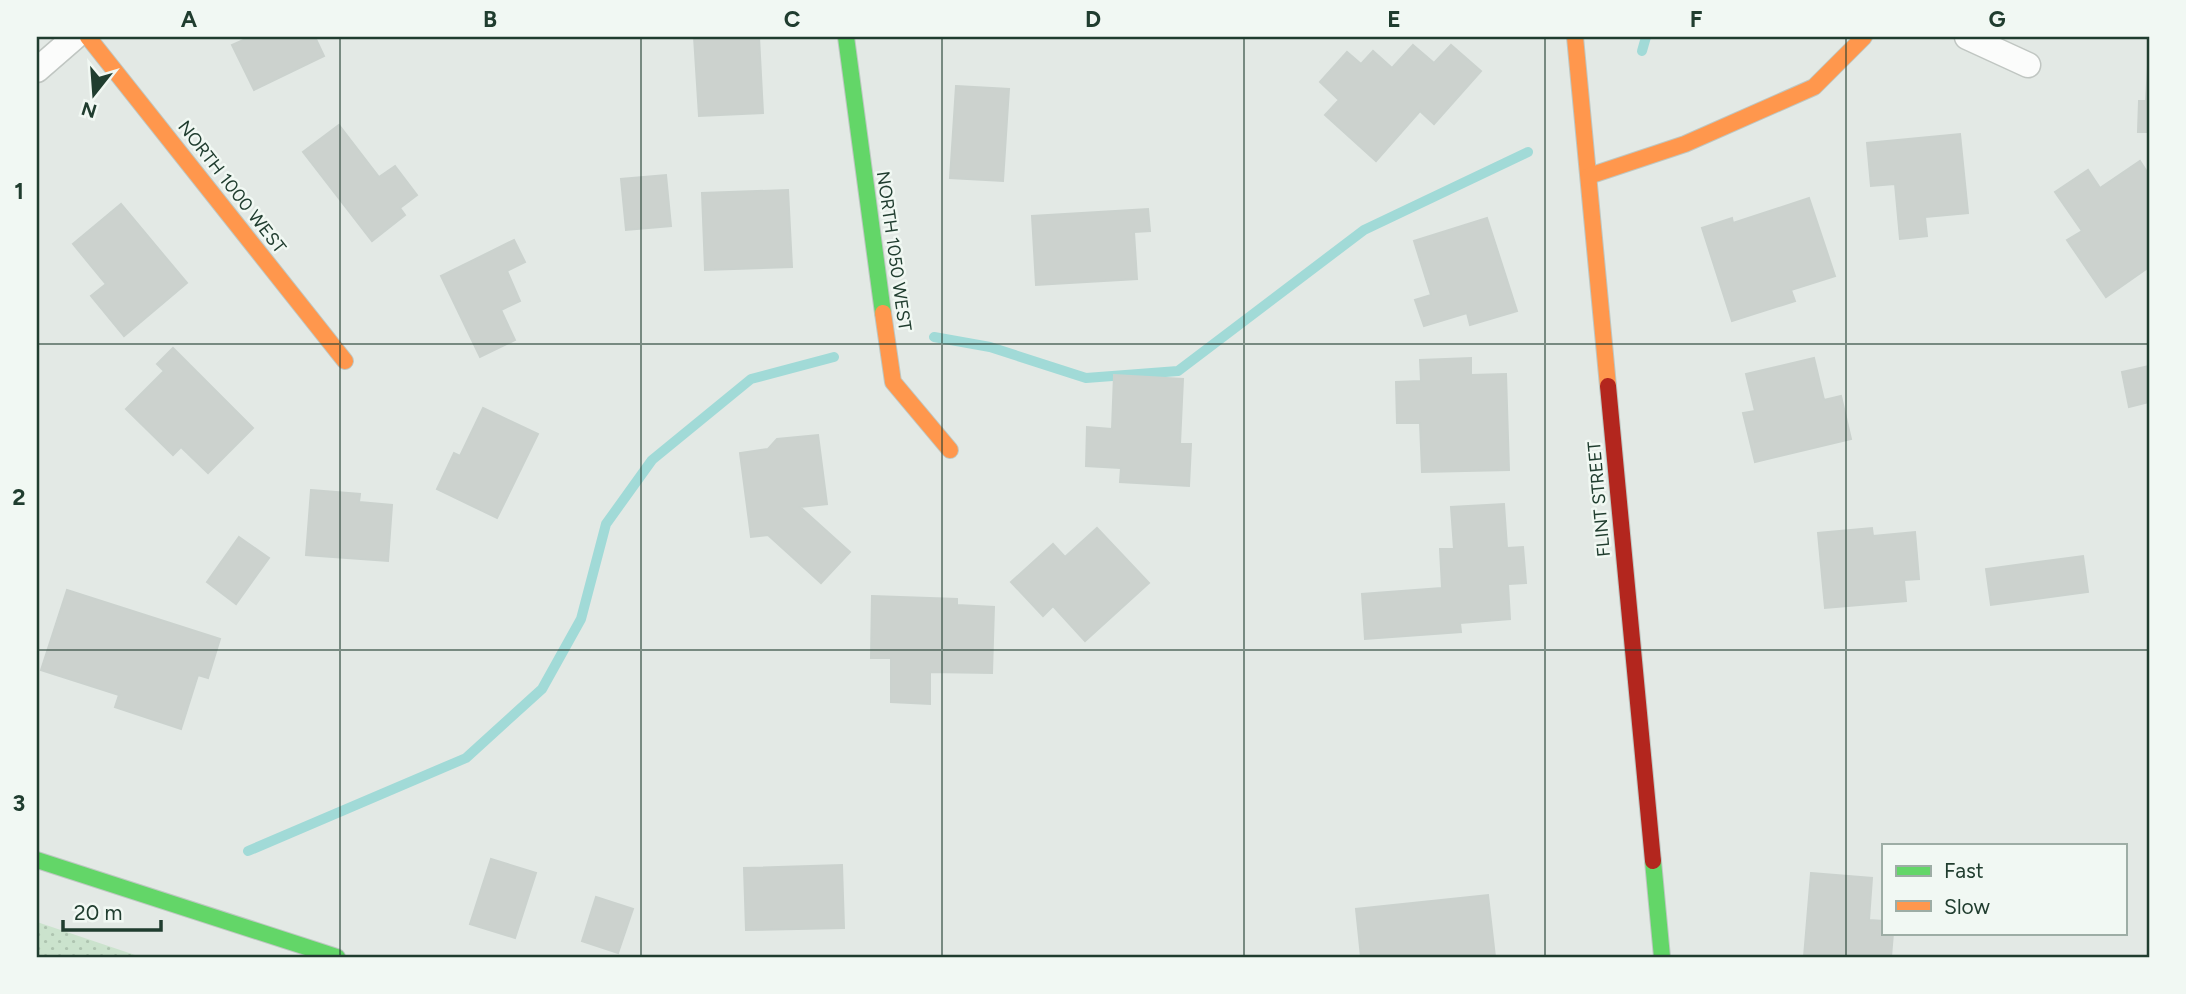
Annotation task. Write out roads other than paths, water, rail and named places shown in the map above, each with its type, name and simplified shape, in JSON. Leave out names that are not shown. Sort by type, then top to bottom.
[{"type":"main road","name":"NORTH 1000 WEST","points":[[88,37],[345,361]]},
{"type":"main road","name":"NORTH 1050 WEST","points":[[846,37],[867,210],[893,382],[950,450]]},
{"type":"main road","name":"FLINT STREET","points":[[1575,37],[1637,716],[1662,957]]},
{"type":"main road","points":[[1589,176],[1685,144],[1814,87],[1864,37]]},
{"type":"main road","points":[[37,860],[337,957]]},
{"type":"street","points":[[37,70],[75,37]]},
{"type":"street","points":[[1967,37],[2028,65]]},
{"type":"waterway","points":[[1642,51],[1646,37]]},
{"type":"waterway","points":[[934,337],[990,347],[1086,378],[1178,371],[1364,230],[1528,152]]},
{"type":"waterway","points":[[248,851],[466,758],[542,689],[581,619],[606,524],[652,460],[751,379],[834,357]]}]
